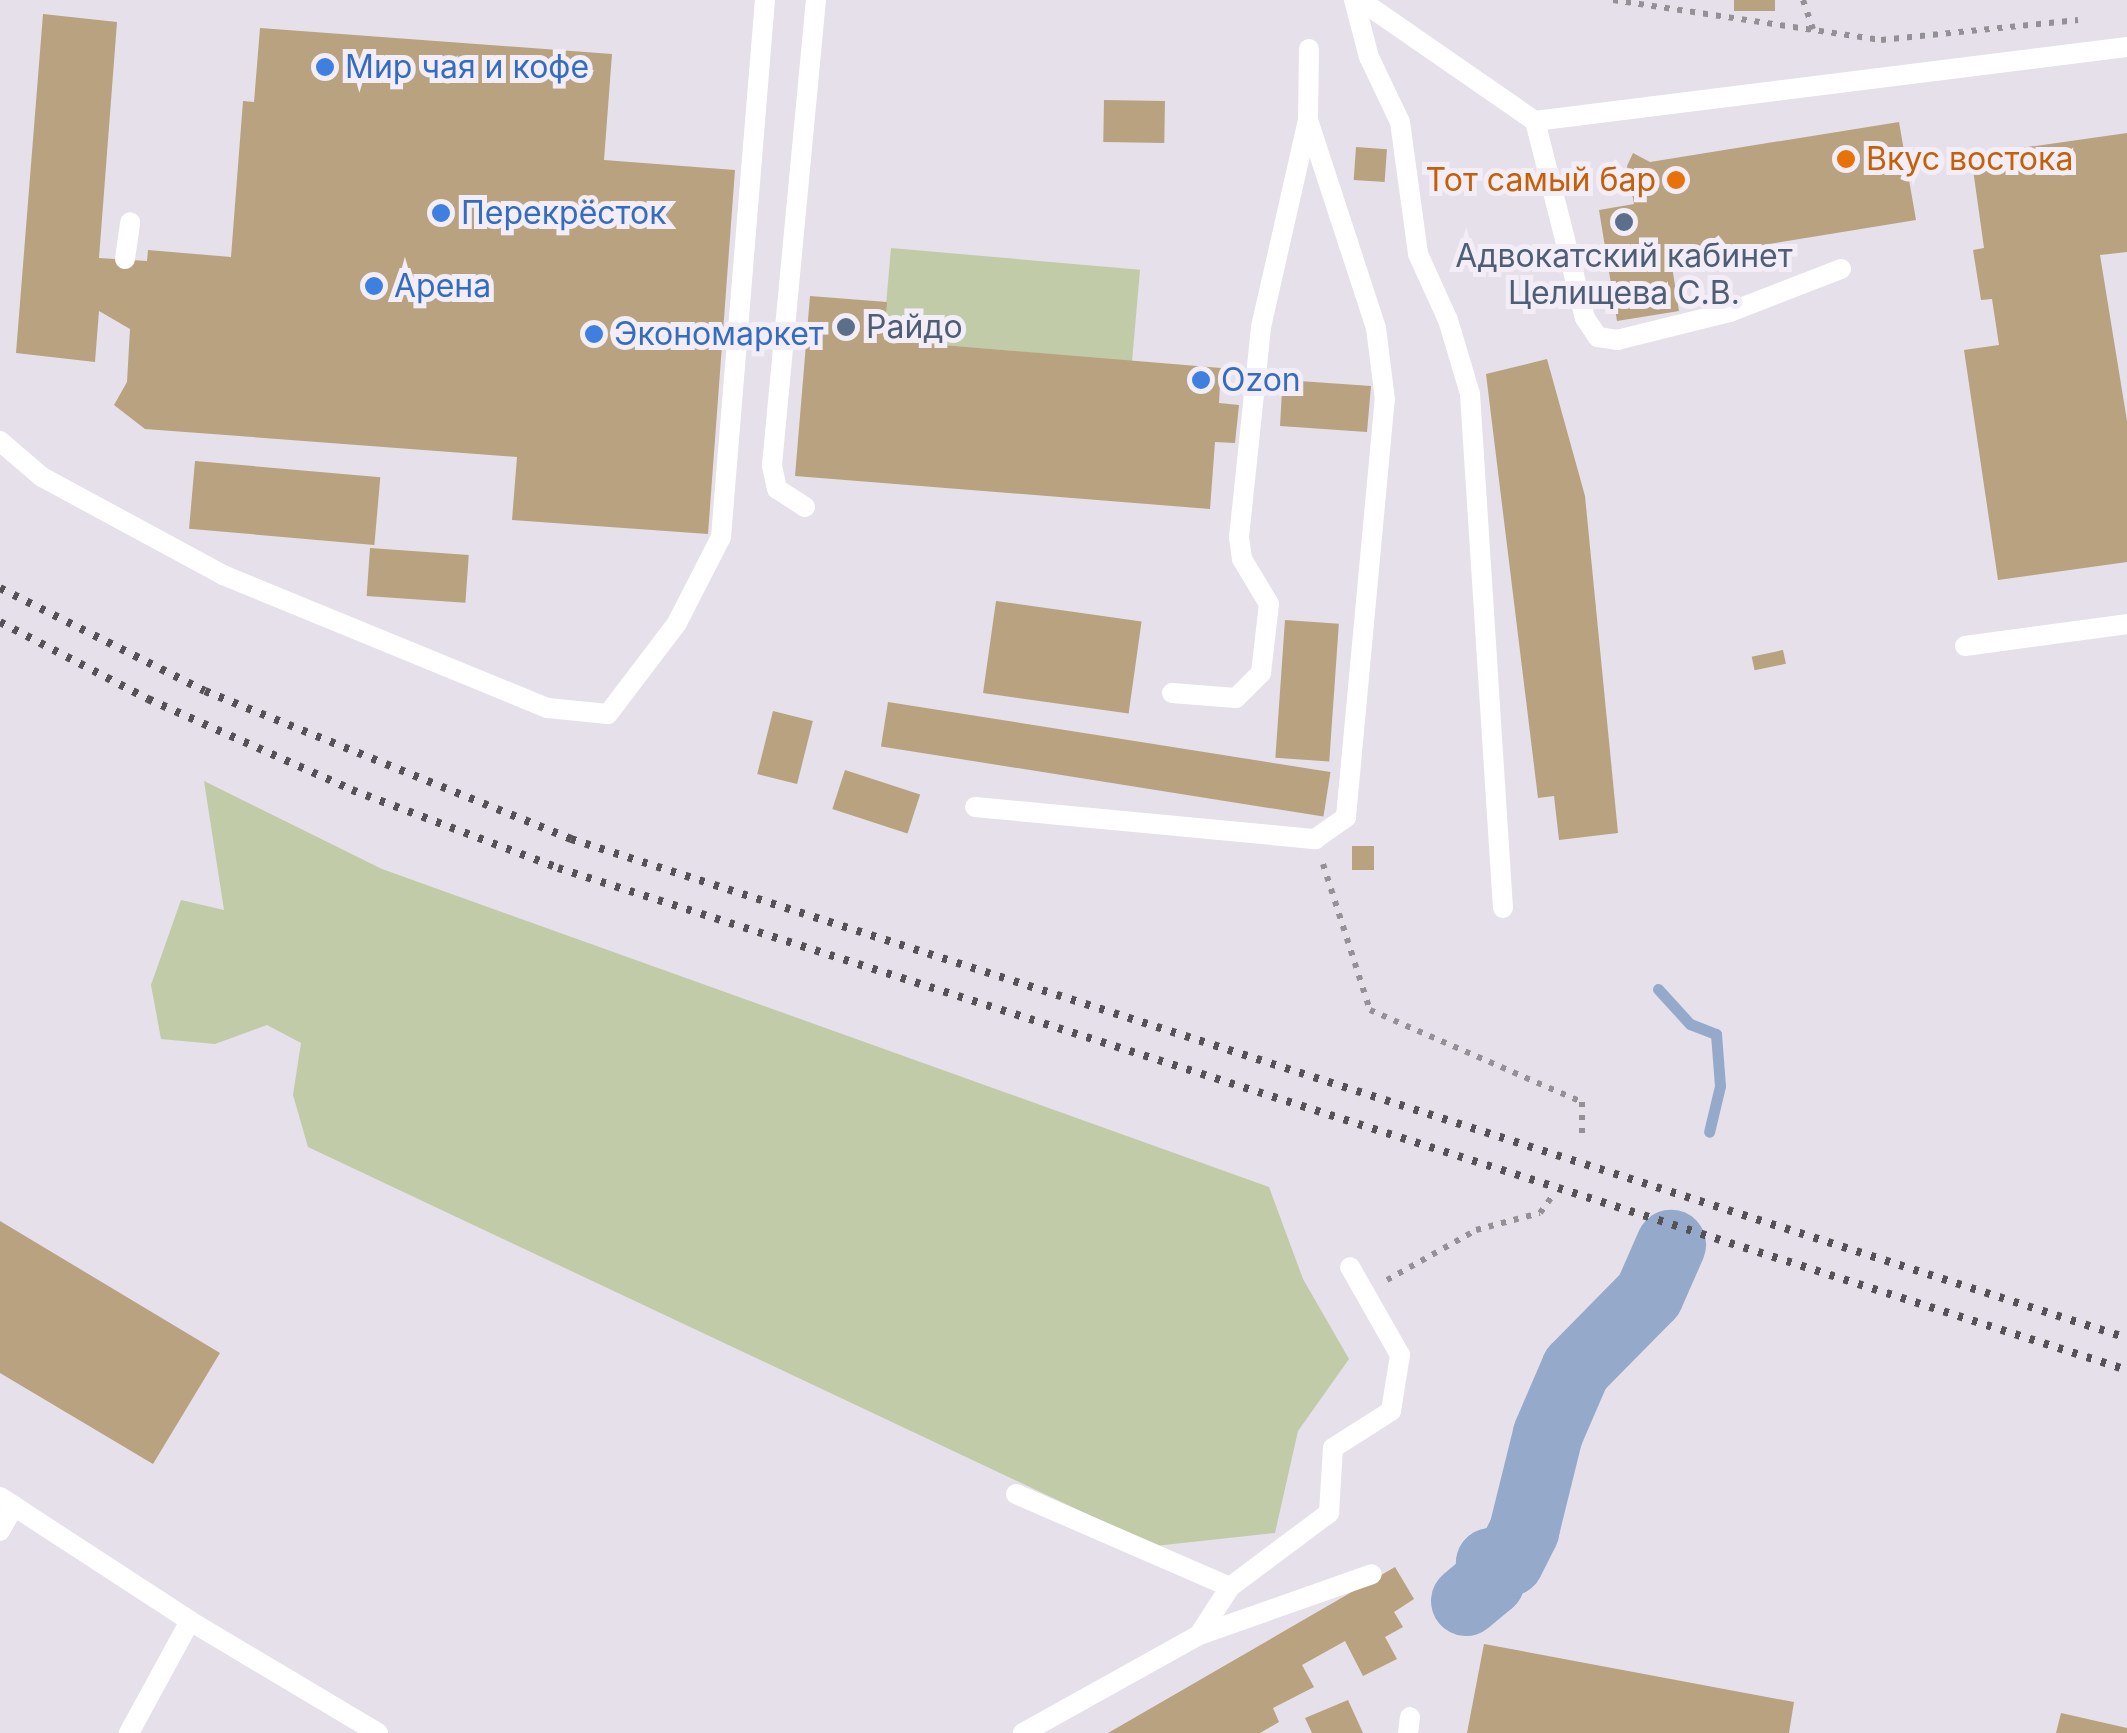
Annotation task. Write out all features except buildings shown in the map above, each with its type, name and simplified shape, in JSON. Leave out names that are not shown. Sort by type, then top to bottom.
[{"type":"lane","points":[[0,441],[42,477],[223,574],[548,708],[608,714],[677,624],[721,537],[764,0]]},
{"type":"lane","points":[[805,507],[777,489],[772,466],[816,0]]},
{"type":"lane","points":[[1357,0],[1536,121],[2127,47]]},
{"type":"lane","points":[[1357,0],[1369,57],[1400,122],[1418,254],[1448,320],[1470,394],[1503,908]]},
{"type":"lane","points":[[1172,693],[1236,698],[1260,673],[1269,604],[1242,559],[1239,537],[1261,327],[1308,120],[1309,49]]},
{"type":"lane","points":[[976,807],[1315,839],[1346,817],[1385,400],[1376,328],[1308,120]]},
{"type":"lane","points":[[1536,121],[1586,318],[1598,337],[1618,340],[1751,306],[1840,269]]},
{"type":"lane","points":[[125,260],[130,222]]},
{"type":"lane","points":[[1964,646],[2127,624]]},
{"type":"lane","points":[[1199,1635],[1230,1588],[1329,1513],[1333,1448],[1391,1411],[1400,1355],[1350,1268]]},
{"type":"lane","points":[[1016,1494],[1230,1588]]},
{"type":"lane","points":[[0,1531],[7,1502],[190,1620],[378,1733]]},
{"type":"lane","points":[[1022,1733],[1199,1635],[1372,1574]]},
{"type":"lane","points":[[129,1733],[190,1620]]},
{"type":"path","points":[[1614,0],[1880,40],[2086,19]]},
{"type":"path","points":[[1803,0],[1812,29]]},
{"type":"path","points":[[1315,839],[1370,1010],[1582,1102],[1582,1135]]},
{"type":"path","points":[[1364,1292],[1476,1230],[1540,1213],[1553,1195]]},
{"type":"green space","points":[[891,248],[1140,270],[1132,361],[883,340]]},
{"type":"green space","points":[[204,781],[382,869],[1269,1187],[1303,1279],[1349,1359],[1298,1431],[1275,1533],[1155,1546],[308,1147],[293,1095],[301,1043],[267,1025],[215,1044],[161,1039],[151,985],[181,900],[224,910]]},
{"type":"waterway","points":[[1658,989],[1690,1024],[1716,1034],[1720,1086],[1709,1132]]},
{"type":"waterway","points":[[1466,1601],[1490,1581],[1491,1563],[1509,1561],[1524,1531],[1548,1434],[1576,1369],[1649,1295],[1671,1245]]},
{"type":"railway","points":[[0,588],[205,691],[571,839],[2127,1338]]},
{"type":"railway","points":[[0,622],[148,699],[352,790],[558,868],[2127,1370]]},
{"type":"place","name":"Мир чая и кофе","points":[[325,67]]},
{"type":"place","name":"Вкус востока","points":[[1846,159]]},
{"type":"place","name":"Тот самый бар","points":[[1676,180]]},
{"type":"place","name":"Перекрёсток","points":[[441,213]]},
{"type":"place","name":"Адвокатский кабинет Целищева С.В.","points":[[1624,222]]},
{"type":"place","name":"Арена","points":[[374,286]]},
{"type":"place","name":"Райдо","points":[[846,327]]},
{"type":"place","name":"Экономаркет","points":[[594,334]]},
{"type":"place","name":"Ozon","points":[[1201,380]]}]
